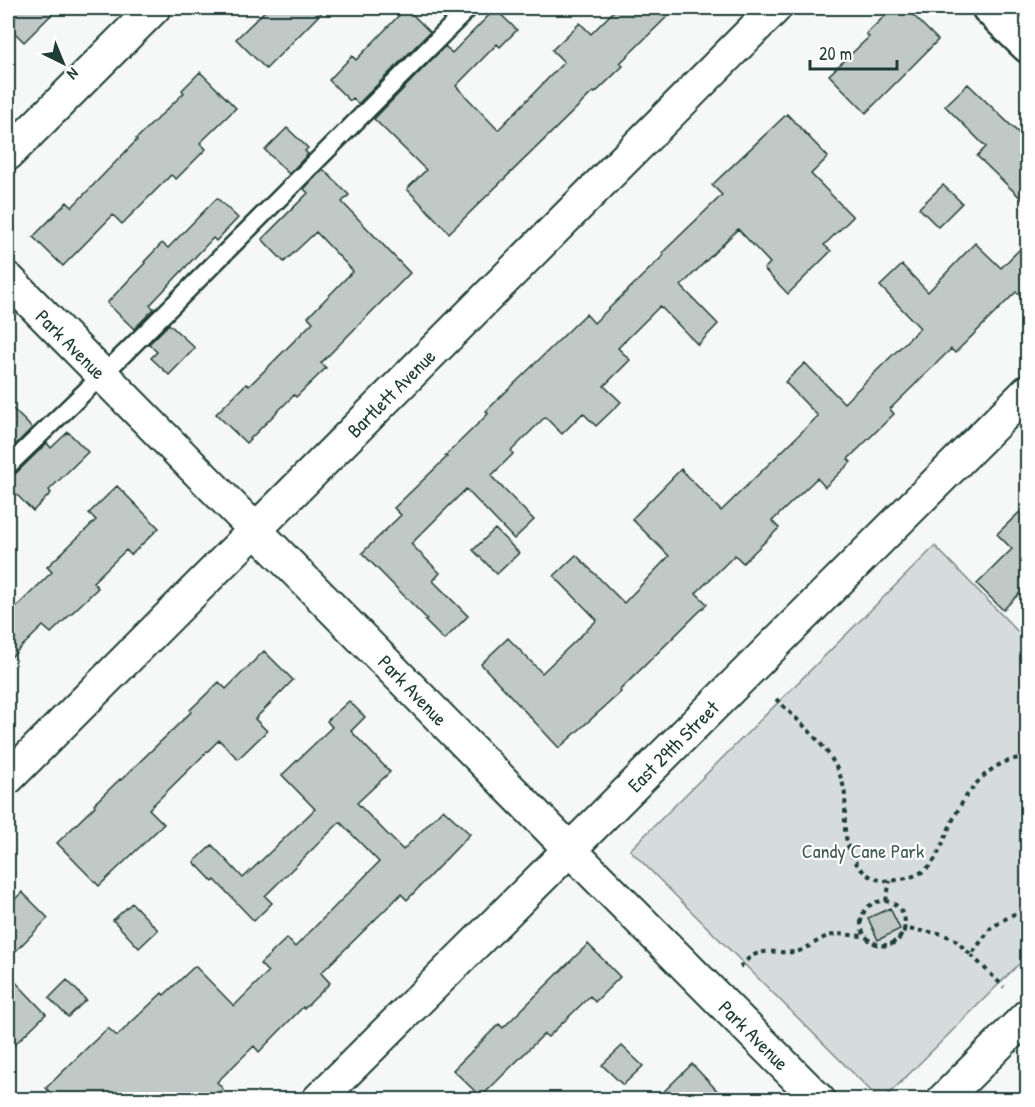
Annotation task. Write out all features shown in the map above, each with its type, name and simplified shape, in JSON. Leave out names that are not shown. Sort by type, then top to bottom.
[{"type":"street","points":[[8,154],[154,8]]},
{"type":"street","name":"Bartlett Avenue","points":[[8,778],[775,8]]},
{"type":"street","points":[[989,8],[1028,46]]},
{"type":"street","name":"Park Avenue","points":[[8,279],[819,1100]]},
{"type":"street","name":"East 29th Street","points":[[318,1100],[1028,391]]},
{"type":"street","points":[[943,1100],[1028,1015]]},
{"type":"lane","points":[[8,466],[469,8]]},
{"type":"path","points":[[776,699],[822,746],[838,771],[846,793],[845,830],[849,847],[863,871],[875,879],[890,881],[913,878],[924,871],[936,860],[951,825],[974,785],[995,766],[1028,757]]},
{"type":"path","points":[[886,901],[890,881]]},
{"type":"path","points":[[879,901],[894,903],[904,914],[905,929],[902,936],[891,945],[877,945],[870,942],[862,930],[862,915],[872,904],[879,901]]},
{"type":"path","points":[[971,955],[991,928],[1028,908]]},
{"type":"path","points":[[905,929],[939,933],[954,939],[1004,987]]},
{"type":"path","points":[[740,967],[751,956],[761,952],[789,953],[802,950],[834,934],[865,936]]},
{"type":"green space","name":"Candy Cane Park","points":[[935,546],[1027,641],[1027,956],[884,1099],[879,1099],[630,850]]},
{"type":"building","points":[[8,8],[58,8],[24,42],[8,26]]},
{"type":"building","points":[[268,8],[326,8],[266,69],[236,39]]},
{"type":"building","points":[[406,8],[430,32],[358,104],[353,98],[350,101],[329,80],[352,56],[356,60]]},
{"type":"building","points":[[617,8],[676,8],[620,63],[623,66],[595,93],[593,92],[449,233],[407,189],[426,170],[374,119],[445,46],[452,53],[495,9],[517,30],[500,47],[497,44],[456,86],[498,130],[564,62],[552,50],[580,23],[591,34]]},
{"type":"building","points":[[893,8],[906,8],[938,40],[866,113],[829,75],[869,37],[866,34]]},
{"type":"building","points":[[200,72],[236,108],[200,143],[206,149],[176,179],[171,175],[122,224],[113,215],[63,266],[33,237],[67,202],[72,207],[136,139],[184,93],[182,90]]},
{"type":"building","points":[[968,84],[1028,142],[1028,205],[977,156],[986,147],[945,106]]},
{"type":"building","points":[[787,114],[828,157],[811,174],[853,217],[824,245],[831,251],[788,294],[764,269],[770,263],[738,229],[681,286],[718,324],[698,345],[660,306],[618,348],[630,360],[604,386],[621,402],[596,426],[583,413],[562,434],[545,417],[511,451],[513,454],[491,476],[534,520],[514,539],[466,489],[411,544],[440,573],[433,581],[468,616],[444,640],[425,621],[427,619],[362,553],[401,515],[394,508],[488,414],[486,411],[586,314],[594,323],[664,255],[662,253],[722,195],[712,185]]},
{"type":"building","points":[[287,128],[308,148],[305,151],[308,154],[289,174],[265,150]]},
{"type":"building","points":[[323,169],[349,195],[342,202],[410,273],[321,363],[326,368],[296,397],[294,395],[246,443],[216,414],[246,384],[249,386],[313,322],[308,317],[353,271],[316,232],[284,262],[262,239],[308,193],[304,189]]},
{"type":"building","points":[[943,185],[962,203],[938,227],[919,208]]},
{"type":"building","points":[[217,198],[238,218],[216,241],[213,238],[150,305],[154,309],[134,329],[107,303],[162,243],[168,248]]},
{"type":"building","points":[[1028,241],[1028,303],[1016,292],[955,353],[951,349],[890,409],[894,414],[848,459],[851,462],[825,487],[817,478],[772,521],[779,528],[743,563],[735,555],[696,593],[707,604],[620,690],[621,692],[559,748],[481,664],[508,638],[542,673],[597,620],[554,576],[576,555],[624,603],[669,556],[632,519],[681,469],[721,511],[818,416],[785,382],[805,363],[844,403],[920,328],[880,286],[902,265],[928,292],[975,243],[1001,268]]},
{"type":"building","points":[[169,324],[195,348],[169,375],[151,358],[157,352],[149,344]]},
{"type":"building","points":[[8,404],[32,428],[8,452]]},
{"type":"building","points":[[68,432],[88,452],[49,490],[51,493],[33,511],[8,486],[8,476],[15,474],[47,443],[51,448]]},
{"type":"building","points":[[117,486],[159,528],[131,555],[126,550],[93,582],[98,588],[51,633],[43,626],[8,660],[8,615],[52,572],[47,567],[96,520],[89,513]]},
{"type":"building","points":[[1028,504],[1028,585],[1003,610],[977,584],[1012,549],[997,534]]},
{"type":"building","points":[[495,529],[519,553],[497,574],[473,550]]},
{"type":"building","points":[[264,651],[293,680],[255,719],[267,731],[238,759],[219,740],[149,809],[164,824],[99,886],[57,843],[219,682],[226,689]]},
{"type":"building","points":[[349,701],[365,717],[351,731],[390,772],[357,803],[403,850],[443,809],[470,834],[407,900],[401,894],[321,973],[330,983],[259,1052],[254,1046],[217,1082],[223,1089],[212,1100],[57,1100],[46,1088],[90,1045],[108,1028],[117,1036],[162,993],[164,995],[195,966],[234,1006],[268,972],[260,964],[287,938],[295,947],[379,862],[340,822],[265,896],[272,903],[254,921],[215,880],[213,882],[194,862],[212,845],[243,878],[315,809],[282,775],[332,727],[327,721]]},
{"type":"building","points":[[22,892],[48,918],[8,959],[8,906]]},
{"type":"building","points":[[132,903],[158,930],[139,948],[113,920]]},
{"type":"building","points":[[890,908],[900,929],[878,940],[868,918]]},
{"type":"building","points":[[588,944],[620,977],[595,1002],[590,996],[548,1037],[544,1034],[481,1097],[453,1070],[499,1024],[503,1028]]},
{"type":"building","points":[[8,974],[46,1014],[8,1051]]},
{"type":"building","points":[[67,980],[86,1000],[68,1017],[49,998]]},
{"type":"building","points":[[622,1046],[643,1066],[623,1085],[602,1065]]},
{"type":"building","points":[[692,1064],[726,1100],[655,1100]]}]
